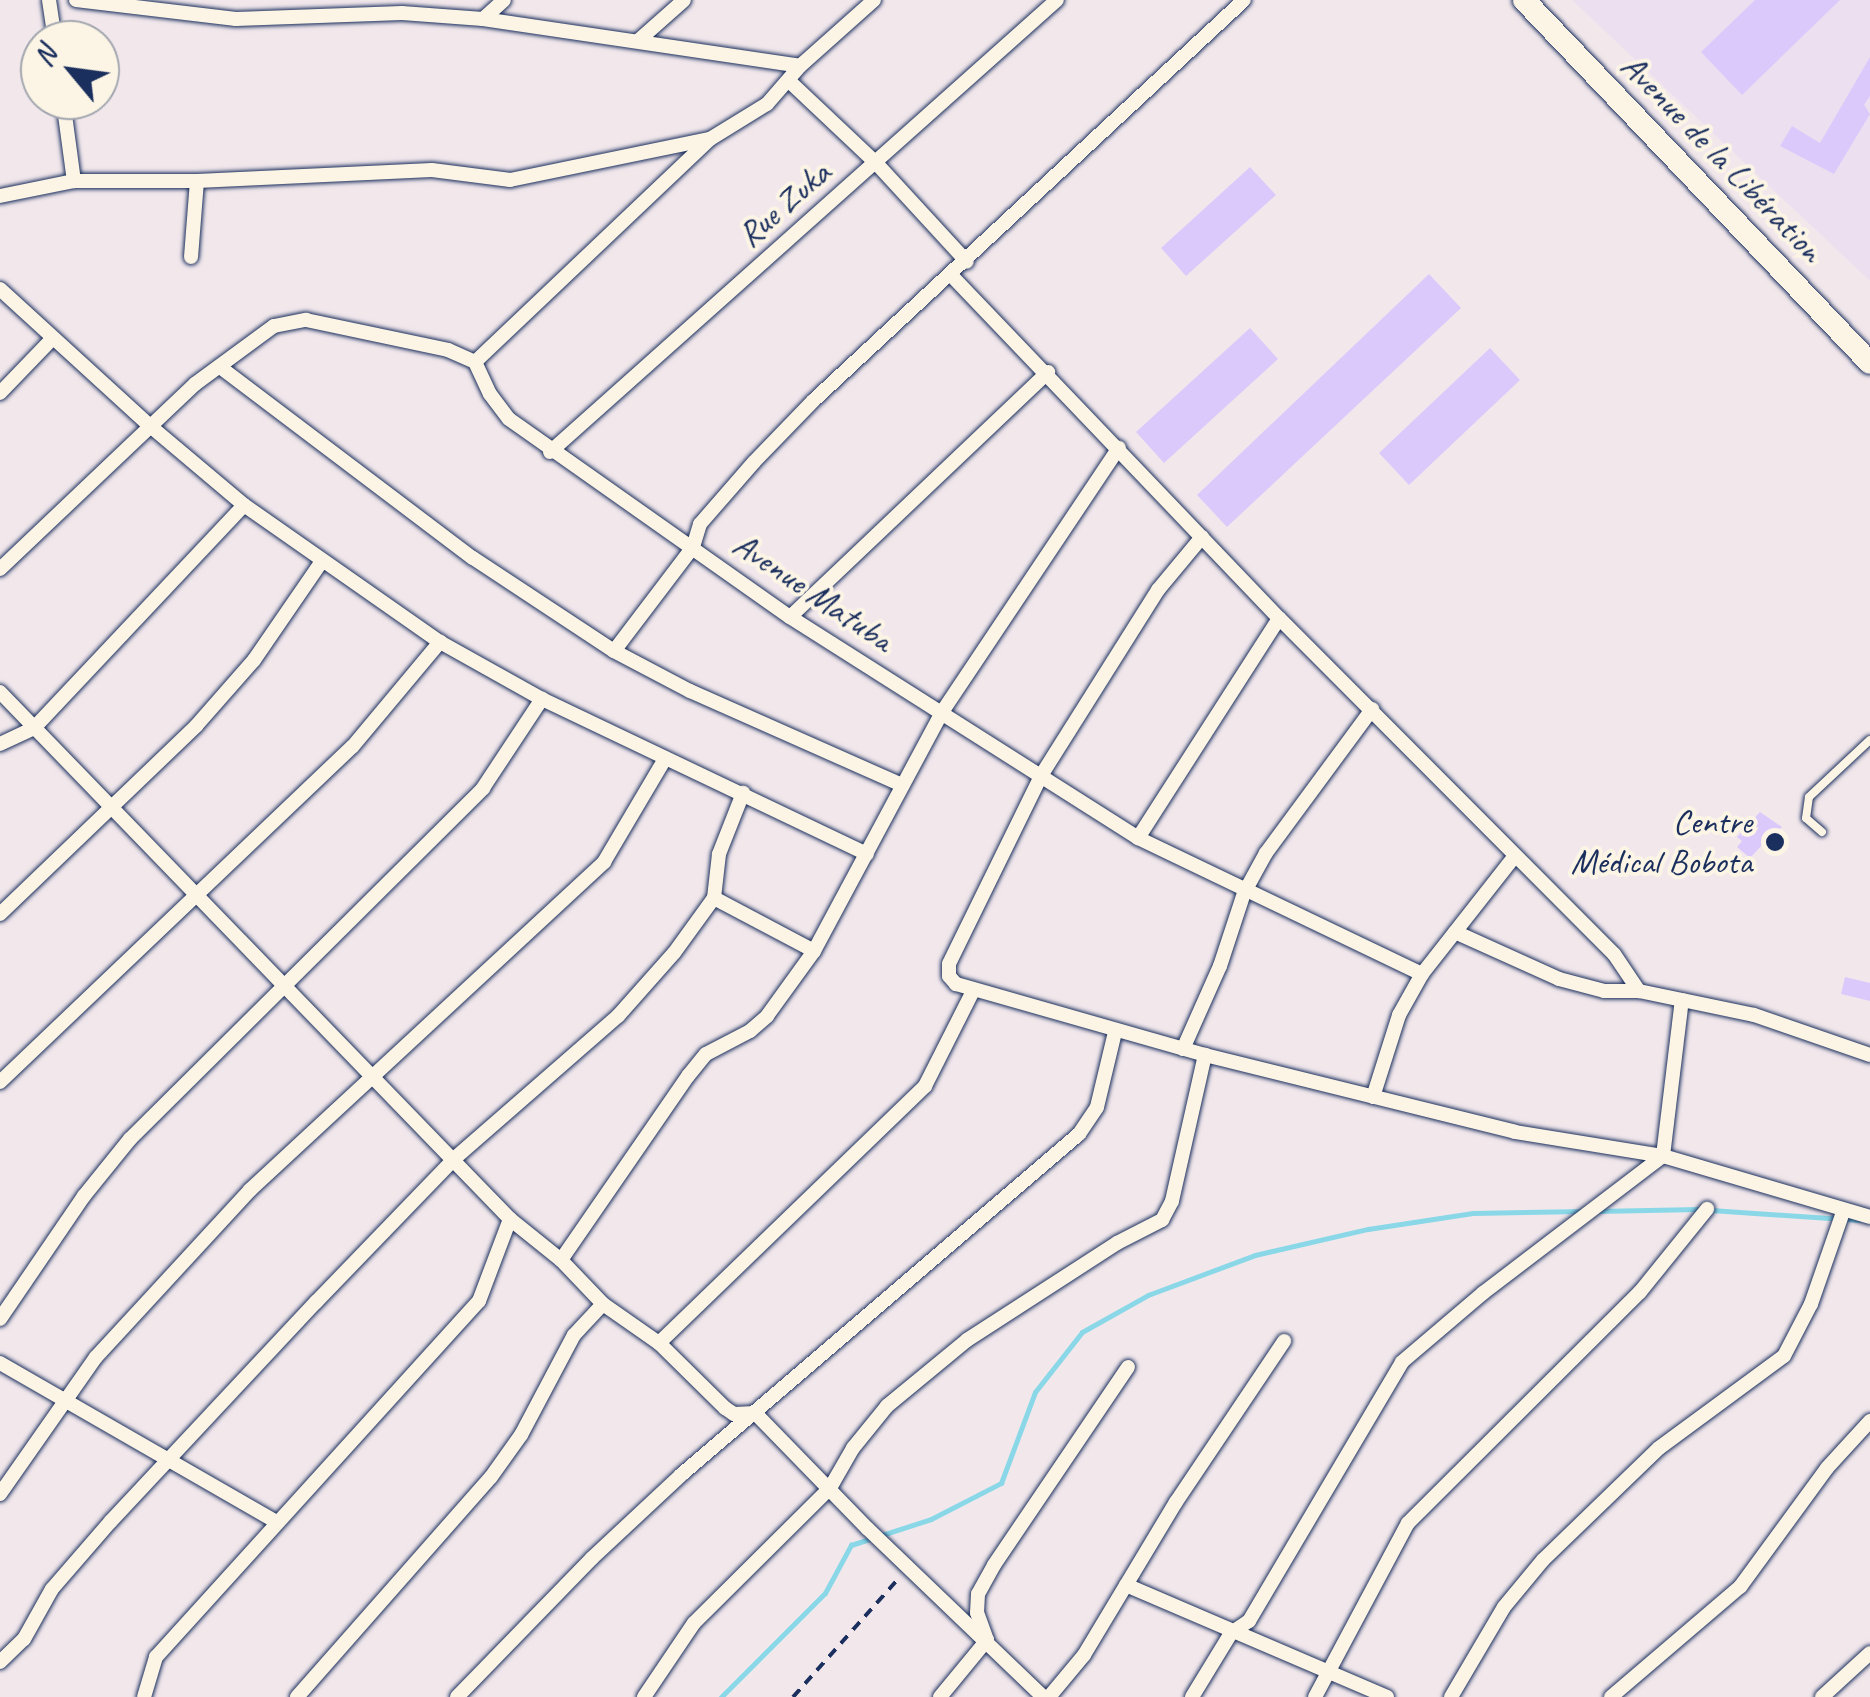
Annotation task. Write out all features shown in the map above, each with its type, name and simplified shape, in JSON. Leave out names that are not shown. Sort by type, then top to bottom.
[{"type":"highway","name":"Avenue de la Libération","points":[[1524,0],[1870,364]]},
{"type":"street","points":[[76,0],[236,20],[321,8],[484,19],[800,66]]},
{"type":"street","points":[[484,19],[504,0]]},
{"type":"street","points":[[639,40],[684,0]]},
{"type":"street","points":[[0,569],[195,384],[274,326],[306,320],[448,350],[475,362],[710,139],[767,104],[800,66],[874,0]]},
{"type":"street","name":"Rue Zuka","points":[[550,452],[1057,0]]},
{"type":"street","points":[[614,650],[693,547],[700,524],[754,462],[1244,0]]},
{"type":"street","points":[[789,81],[876,163],[967,262]]},
{"type":"street","points":[[66,120],[74,181]]},
{"type":"street","points":[[0,196],[74,181],[197,181],[432,170],[510,180],[710,139]]},
{"type":"street","points":[[191,257],[197,181]]},
{"type":"street","points":[[950,274],[1048,372],[1279,618],[1614,954],[1639,991]]},
{"type":"street","points":[[0,289],[149,425],[244,504],[440,642],[542,700],[867,854]]},
{"type":"street","points":[[0,393],[54,338]]},
{"type":"street","name":"Avenue Matuba","points":[[475,362],[490,394],[509,420],[790,617],[1138,838],[1422,974]]},
{"type":"street","points":[[220,367],[473,558],[614,650],[723,706],[902,785]]},
{"type":"street","points":[[790,617],[1048,372]]},
{"type":"street","points":[[561,1260],[706,1054],[750,1031],[767,1016],[814,951],[942,712],[1119,448]]},
{"type":"street","points":[[0,744],[34,728],[244,504]]},
{"type":"street","points":[[1202,536],[1116,652],[1041,776],[949,964],[949,976],[973,991],[1115,1032],[1516,1132],[1663,1156],[1870,1218]]},
{"type":"street","points":[[0,914],[113,810],[196,726],[254,660],[322,560]]},
{"type":"street","points":[[1138,838],[1279,618]]},
{"type":"street","points":[[0,1082],[353,746],[440,642]]},
{"type":"street","points":[[0,692],[200,894],[510,1219],[561,1260],[604,1304],[659,1342],[726,1408],[734,1414],[756,1412]]},
{"type":"street","points":[[0,1319],[84,1196],[130,1139],[483,788],[542,700]]},
{"type":"street","points":[[1182,1049],[1220,966],[1244,892],[1266,852],[1372,709]]},
{"type":"street","points":[[0,1494],[96,1357],[224,1217],[372,1074],[604,862],[665,760]]},
{"type":"street","points":[[0,1662],[24,1639],[52,1589],[167,1460],[455,1158],[618,1016],[714,898],[719,854],[743,794]]},
{"type":"street","points":[[1373,1097],[1399,1015],[1422,974],[1514,857]]},
{"type":"street","points":[[714,898],[814,951]]},
{"type":"street","points":[[1454,932],[1559,979],[1754,1015],[1870,1055]]},
{"type":"street","points":[[659,1342],[925,1086],[973,991]]},
{"type":"street","points":[[1192,1697],[1231,1633],[1249,1621],[1402,1362],[1483,1293],[1663,1156],[1682,1000]]},
{"type":"street","points":[[457,1697],[592,1558],[1090,1123],[1115,1032]]},
{"type":"street","points":[[644,1697],[694,1623],[830,1488],[853,1448],[887,1406],[966,1340],[1117,1243],[1162,1220],[1172,1202],[1204,1055]]},
{"type":"street","points":[[1316,1697],[1408,1523],[1640,1292],[1706,1209]]},
{"type":"street","points":[[1451,1697],[1504,1607],[1543,1560],[1659,1448],[1784,1356],[1811,1304],[1842,1212]]},
{"type":"street","points":[[144,1697],[156,1657],[479,1301],[510,1219]]},
{"type":"street","points":[[297,1697],[491,1477],[521,1435],[574,1335],[604,1304]]},
{"type":"street","points":[[756,1412],[866,1528],[893,1549],[1046,1697],[1084,1655],[1186,1486],[1284,1341]]},
{"type":"street","points":[[0,1363],[276,1522]]},
{"type":"street","points":[[988,1640],[977,1614],[978,1594],[1084,1426],[1128,1367]]},
{"type":"street","points":[[1611,1697],[1740,1587],[1827,1468],[1870,1422]]},
{"type":"street","points":[[1126,1586],[1387,1697]]},
{"type":"street","points":[[940,1697],[988,1640]]},
{"type":"street","points":[[1822,1697],[1870,1653]]},
{"type":"lane","points":[[1822,832],[1806,818],[1809,797],[1870,740]]},
{"type":"path","points":[[793,1697],[909,1567]]},
{"type":"shaded area","points":[[1572,0],[1870,0],[1870,281]]},
{"type":"building","points":[[1755,0],[1840,0],[1742,95],[1701,52]]},
{"type":"building","points":[[1870,57],[1870,96],[1864,105],[1870,114],[1834,174],[1780,146],[1792,126],[1820,143]]},
{"type":"building","points":[[1250,167],[1276,195],[1186,276],[1161,248]]},
{"type":"building","points":[[1429,274],[1461,308],[1227,527],[1197,495]]},
{"type":"building","points":[[1250,328],[1278,359],[1164,463],[1136,432]]},
{"type":"building","points":[[1490,348],[1520,380],[1409,485],[1379,453]]},
{"type":"building","points":[[1760,812],[1782,827],[1778,831],[1784,836],[1772,848],[1765,842],[1750,858],[1737,847],[1742,841],[1737,837]]},
{"type":"building","points":[[1845,977],[1870,983],[1870,1001],[1841,994]]},
{"type":"waterway","points":[[1596,1211],[1700,1209]]},
{"type":"waterway","points":[[1711,1210],[1859,1220]]},
{"type":"waterway","points":[[721,1697],[825,1593],[851,1545],[931,1519],[1001,1483],[1035,1392],[1082,1332],[1148,1295],[1255,1255],[1368,1229],[1473,1213],[1585,1211]]},
{"type":"place","name":"Centre Médical Bobota","points":[[1775,842]]}]
